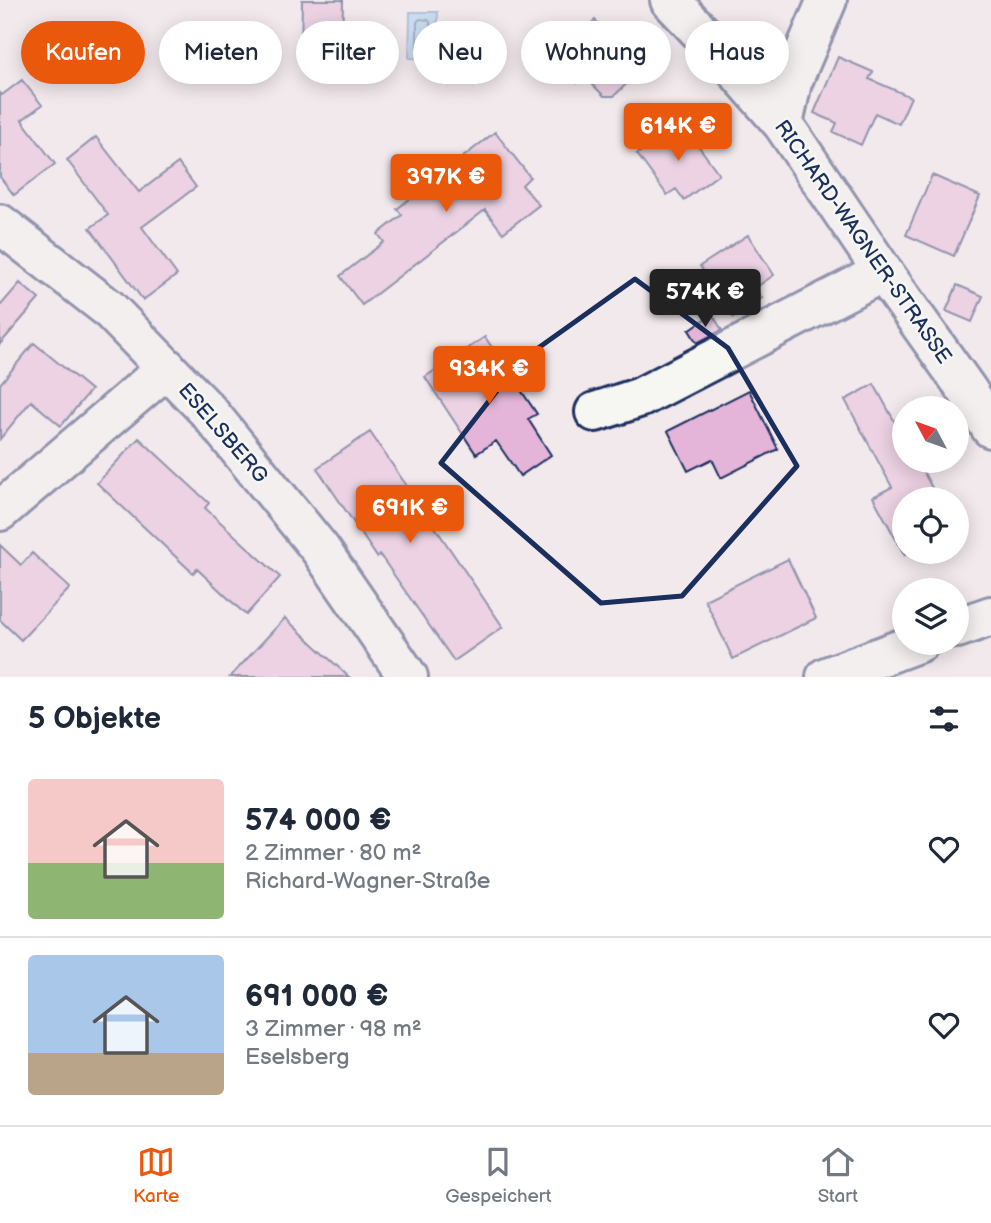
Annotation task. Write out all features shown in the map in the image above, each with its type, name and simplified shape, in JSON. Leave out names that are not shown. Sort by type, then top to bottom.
[{"type":"street","name":"RICHARD-WAGNER-STRASSE","points":[[670,0],[783,124],[991,428]]},
{"type":"street","points":[[783,124],[792,82],[827,0]]},
{"type":"street","name":"ESELSBERG","points":[[0,224],[108,308],[208,411],[320,549],[408,677]]},
{"type":"street","points":[[595,412],[641,397],[883,272]]},
{"type":"street","points":[[0,511],[167,368]]},
{"type":"street","points":[[969,624],[991,616]]},
{"type":"street","points":[[826,677],[892,652]]},
{"type":"highlighted area","points":[[635,279],[728,348],[797,466],[682,596],[601,603],[441,463],[520,361]]},
{"type":"water","points":[[410,12],[438,12],[438,21],[413,21],[413,58],[409,58]]},
{"type":"building","points":[[302,0],[343,0],[343,21],[302,21]]},
{"type":"building","points":[[838,57],[873,72],[869,79],[911,97],[899,124],[875,113],[861,145],[833,132],[837,123],[814,113]]},
{"type":"building","points":[[21,81],[21,84],[25,84],[42,105],[22,120],[55,164],[14,195],[0,177],[0,93],[2,95]]},
{"type":"building","points":[[592,84],[626,84],[614,96],[604,96]]},
{"type":"building","points":[[681,122],[719,174],[684,200],[676,189],[667,195],[637,154]]},
{"type":"building","points":[[495,132],[530,177],[522,185],[539,205],[503,233],[485,210],[362,305],[340,276],[384,242],[378,234],[402,215],[397,209]]},
{"type":"building","points":[[96,137],[139,192],[178,163],[196,187],[142,227],[177,275],[143,300],[90,228],[108,215],[67,160]]},
{"type":"building","points":[[932,175],[980,196],[954,256],[906,235]]},
{"type":"building","points":[[748,235],[774,275],[755,288],[762,298],[733,317],[700,266]]},
{"type":"building","points":[[20,283],[39,299],[0,344],[0,306]]},
{"type":"building","points":[[957,285],[983,296],[972,322],[946,311]]},
{"type":"building","points":[[712,314],[722,330],[697,343],[689,330]]},
{"type":"building","points":[[485,337],[537,414],[528,419],[551,455],[520,476],[496,441],[476,454],[425,377]]},
{"type":"building","points":[[34,343],[91,390],[61,426],[31,401],[0,439],[0,384]]},
{"type":"building","points":[[874,384],[892,417],[892,473],[924,473],[932,487],[892,487],[845,400]]},
{"type":"building","points":[[749,390],[778,449],[721,478],[712,459],[688,471],[668,431]]},
{"type":"building","points":[[370,432],[503,627],[454,661],[380,555],[377,557],[317,468]]},
{"type":"building","points":[[139,438],[209,503],[205,508],[280,577],[246,615],[197,569],[193,573],[97,483]]},
{"type":"building","points":[[892,487],[892,532],[873,497]]},
{"type":"building","points":[[0,545],[21,565],[32,553],[70,588],[21,640],[0,620]]},
{"type":"building","points":[[788,559],[816,618],[733,659],[705,600]]},
{"type":"building","points":[[285,618],[349,677],[230,677]]}]
